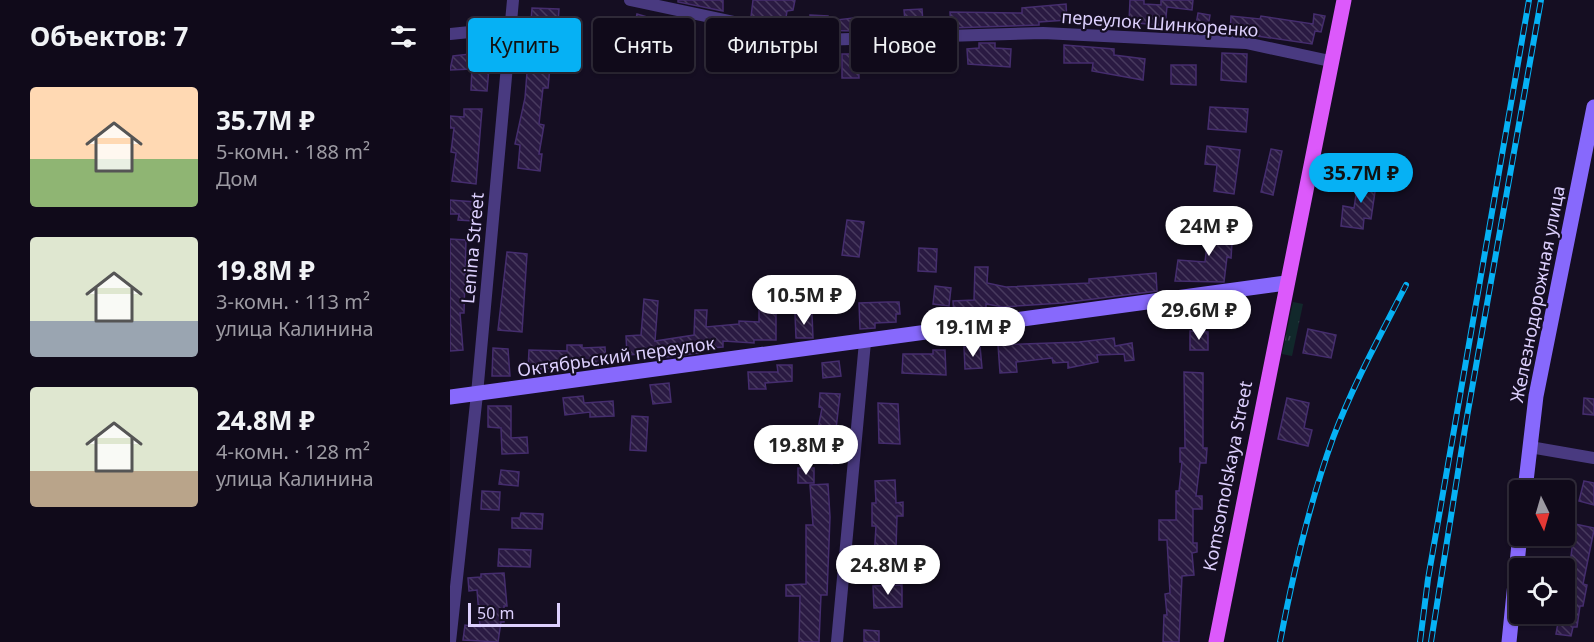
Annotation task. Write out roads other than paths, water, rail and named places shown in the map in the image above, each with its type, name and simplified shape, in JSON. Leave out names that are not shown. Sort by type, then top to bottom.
[{"type":"main road","name":"Komsomolskaya Street","points":[[1216,642],[1330,61],[1344,0]]},
{"type":"street","name":"Lenina Street","points":[[510,18],[513,0]]},
{"type":"street","name":"переулок Шинкоренко","points":[[630,0],[819,40],[1043,33],[1246,43],[1330,61]]},
{"type":"street","points":[[450,34],[468,32]]},
{"type":"street","name":"Lenina Street","points":[[450,642],[477,394],[504,72]]},
{"type":"street","name":"Железнодорожная улица","points":[[1526,480],[1536,396],[1594,107]]},
{"type":"street","name":"Октябрьский переулок","points":[[450,397],[1286,283]]},
{"type":"street","points":[[837,642],[865,342]]},
{"type":"street","points":[[1530,447],[1594,458]]},
{"type":"street","points":[[1509,642],[1519,546]]},
{"type":"railway","points":[[1420,642],[1428,579],[1529,0]]},
{"type":"railway","points":[[1431,642],[1465,428],[1541,0]]},
{"type":"railway","points":[[1280,642],[1302,539],[1333,438],[1358,380],[1406,285]]}]
